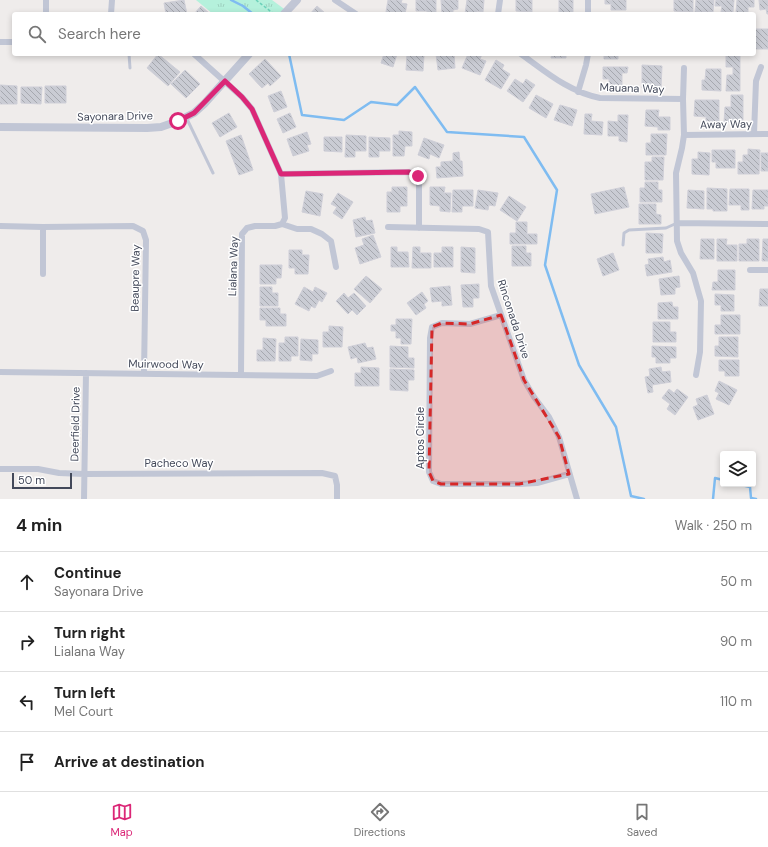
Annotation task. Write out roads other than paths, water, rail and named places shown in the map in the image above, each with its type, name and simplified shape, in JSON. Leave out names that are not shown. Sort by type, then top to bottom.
[{"type":"street","points":[[46,0],[46,12]]},
{"type":"street","points":[[111,12],[112,0]]},
{"type":"street","points":[[286,12],[297,0]]},
{"type":"street","points":[[498,12],[500,0]]},
{"type":"street","points":[[588,0],[588,12]]},
{"type":"street","points":[[337,1],[353,12]]},
{"type":"street","points":[[0,42],[12,42]]},
{"type":"street","points":[[196,56],[242,97],[252,109],[281,174],[285,218],[282,224]]},
{"type":"street","name":"Sayonara Drive","points":[[0,127],[161,127],[194,113],[247,56]]},
{"type":"street","name":"Mauana Way","points":[[524,56],[557,80],[578,92],[600,98],[683,99]]},
{"type":"street","points":[[578,92],[588,56]]},
{"type":"street","points":[[754,134],[756,81],[761,67]]},
{"type":"street","points":[[684,68],[684,135],[676,173],[677,240],[681,253],[693,273],[700,301],[700,352],[696,375]]},
{"type":"street","name":"Away Way","points":[[684,135],[768,134]]},
{"type":"street","points":[[281,174],[409,172],[418,176],[419,228]]},
{"type":"street","points":[[677,223],[768,224]]},
{"type":"street","name":"Lialana Way","points":[[241,375],[242,234],[247,228],[282,224],[297,228],[311,229],[322,234],[331,241],[336,267]]},
{"type":"street","name":"Beaupre Way","points":[[0,226],[133,226],[143,230],[146,240],[144,374]]},
{"type":"street","points":[[43,227],[43,274]]},
{"type":"street","name":"Rinconada Drive","points":[[388,227],[479,229],[488,232],[491,286],[524,380],[534,397],[549,417],[559,437],[576,499]]},
{"type":"street","points":[[750,270],[768,270]]},
{"type":"street","name":"Aptos Circle","points":[[501,315],[470,324],[442,324],[432,327],[430,338],[429,472],[433,481],[441,484],[537,483],[569,474]]},
{"type":"street","name":"Muirwood Way","points":[[0,372],[318,376],[331,371]]},
{"type":"street","name":"Deerfield Drive","points":[[84,499],[86,373]]},
{"type":"street","name":"Pacheco Way","points":[[0,469],[38,469],[59,473],[84,474],[322,473],[335,476],[337,485],[337,499]]},
{"type":"lane","points":[[129,56],[130,68]]},
{"type":"lane","points":[[186,117],[212,173]]},
{"type":"lane","points":[[623,245],[624,233],[629,230],[666,228],[677,223]]},
{"type":"waterway","points":[[231,0],[250,12]]},
{"type":"waterway","points":[[289,56],[302,115],[344,120],[371,102],[397,105],[415,87],[447,132],[524,137],[557,190],[545,265],[579,365],[616,427],[631,496],[644,499]]},
{"type":"waterway","points":[[713,499],[715,478],[720,479]]},
{"type":"waterway","points":[[750,487],[751,498],[756,499]]}]
